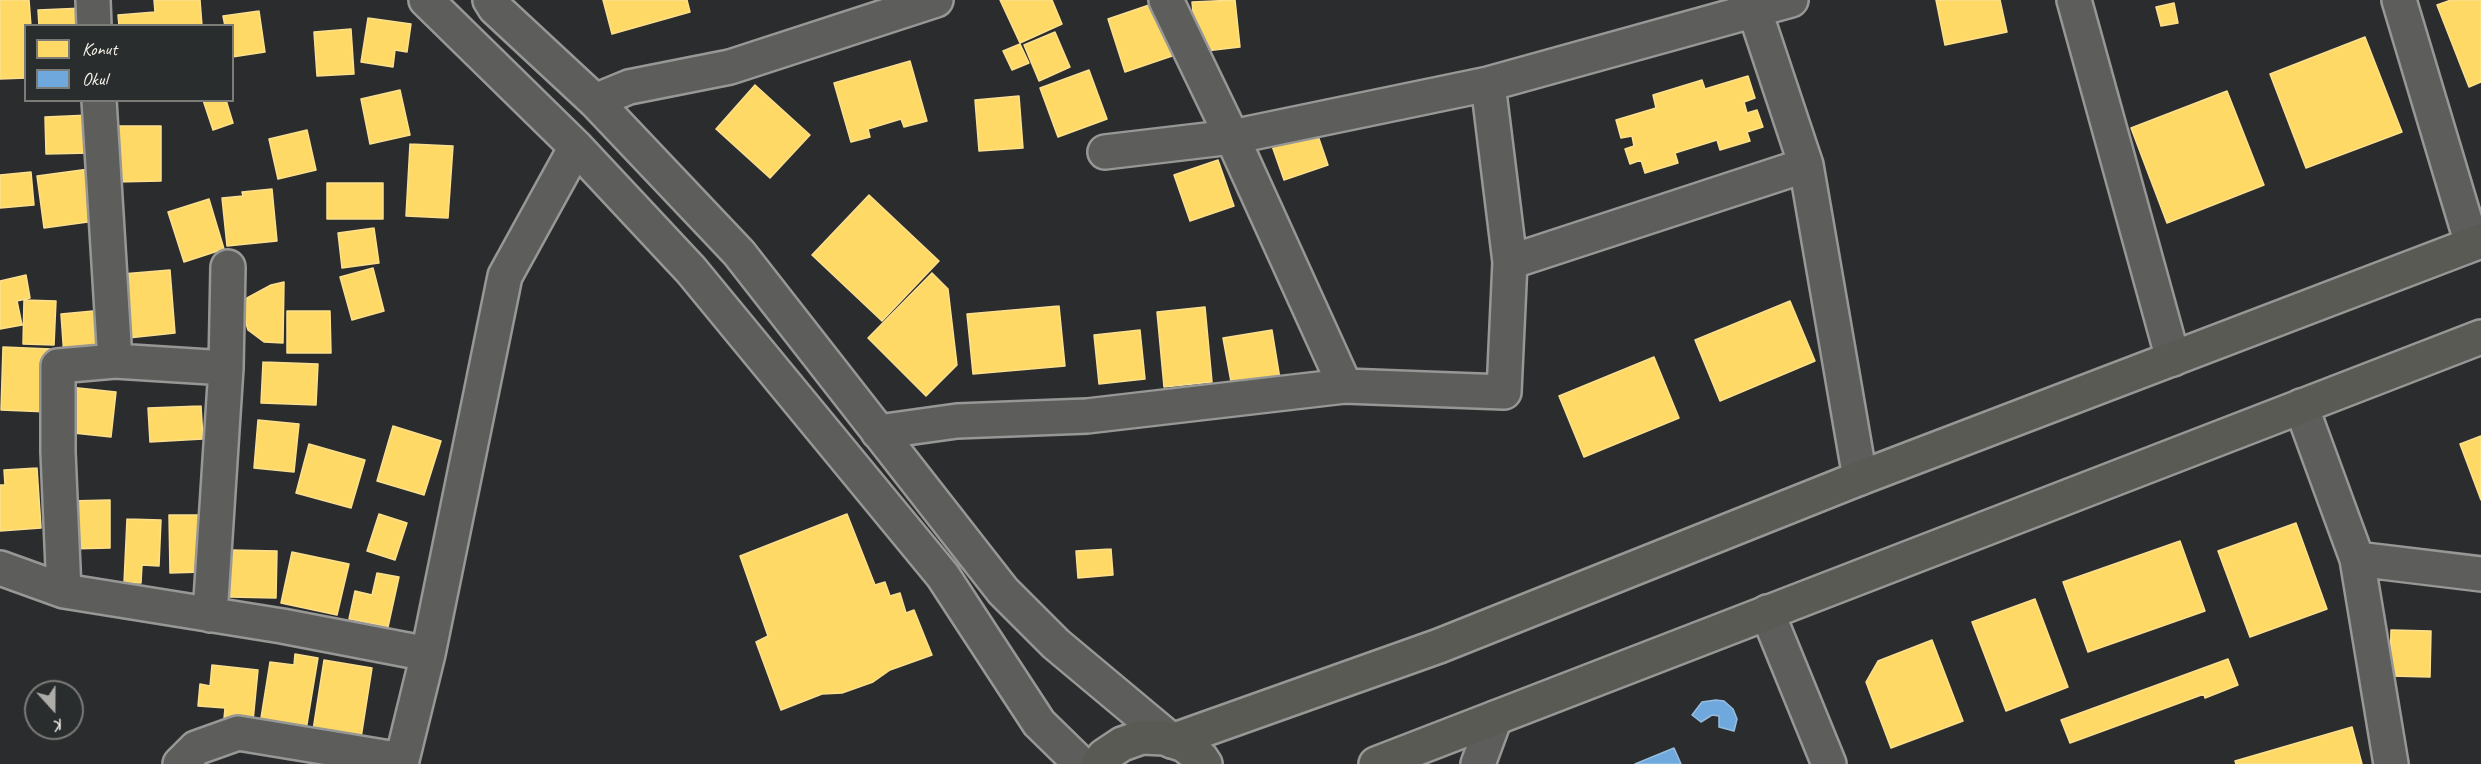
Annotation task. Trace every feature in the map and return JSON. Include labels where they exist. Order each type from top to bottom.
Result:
[{"type":"main road","points":[[1172,741],[1439,646],[1860,477],[2477,242]]},
{"type":"main road","points":[[1377,764],[2481,337]]},
{"type":"main road","points":[[1098,764],[1104,756],[1122,744],[1142,737],[1164,738],[1184,745],[1205,764]]},
{"type":"street","points":[[93,0],[94,24]]},
{"type":"street","points":[[426,0],[576,147],[691,270],[943,576],[1039,723],[1081,764]]},
{"type":"street","points":[[490,0],[495,8],[594,101],[739,254],[1003,591],[1056,644],[1172,741]]},
{"type":"street","points":[[594,101],[629,87],[730,67],[936,0]]},
{"type":"street","points":[[1166,0],[1232,136],[1344,386]]},
{"type":"street","points":[[1105,152],[1232,136],[1488,84],[1752,5],[1791,0]]},
{"type":"street","points":[[2074,0],[2173,359]]},
{"type":"street","points":[[2398,0],[2477,242]]},
{"type":"street","points":[[1752,5],[1806,165],[1860,477]]},
{"type":"street","points":[[878,432],[957,421],[1087,416],[1344,386],[1504,392],[1510,262],[1488,84]]},
{"type":"street","points":[[99,102],[116,361]]},
{"type":"street","points":[[180,764],[196,748],[238,733],[401,762],[428,654],[505,276],[576,147]]},
{"type":"street","points":[[1510,262],[1806,165]]},
{"type":"street","points":[[210,615],[226,368],[228,267]]},
{"type":"street","points":[[64,591],[58,452],[58,366],[116,361],[226,368]]},
{"type":"street","points":[[2301,406],[2357,559],[2391,764]]},
{"type":"street","points":[[2357,559],[2481,574]]},
{"type":"street","points":[[0,568],[64,591],[428,654]]},
{"type":"street","points":[[1767,612],[1829,764]]},
{"type":"street","points":[[1478,764],[1495,718]]},
{"type":"building: Konut","points":[[0,0],[29,0],[31,24],[24,24],[24,78],[0,79]]},
{"type":"building: Konut","points":[[154,0],[200,0],[202,24],[119,24],[118,15],[155,12]]},
{"type":"building: Konut","points":[[603,0],[687,0],[690,12],[612,34]]},
{"type":"building: Konut","points":[[1000,0],[1052,0],[1062,24],[1020,43]]},
{"type":"building: Konut","points":[[1235,0],[1240,47],[1197,52],[1192,2]]},
{"type":"building: Konut","points":[[1936,0],[2000,0],[2007,32],[1945,45]]},
{"type":"building: Konut","points":[[2451,0],[2481,0],[2481,82],[2469,87],[2437,5]]},
{"type":"building: Konut","points":[[1155,3],[1172,56],[1125,72],[1108,19]]},
{"type":"building: Konut","points":[[2174,3],[2178,23],[2161,26],[2156,7]]},
{"type":"building: Konut","points":[[84,8],[85,24],[39,24],[38,10]]},
{"type":"building: Konut","points":[[259,11],[265,52],[234,57],[234,24],[225,24],[223,16]]},
{"type":"building: Konut","points":[[368,18],[411,24],[407,52],[395,50],[393,67],[361,62]]},
{"type":"building: Konut","points":[[351,29],[354,74],[317,76],[314,32]]},
{"type":"building: Konut","points":[[1055,32],[1070,67],[1039,81],[1024,45]]},
{"type":"building: Konut","points":[[2365,37],[2402,132],[2306,168],[2270,74]]},
{"type":"building: Konut","points":[[1020,44],[1029,63],[1012,70],[1003,51]]},
{"type":"building: Konut","points":[[910,61],[927,121],[904,127],[901,119],[868,129],[870,137],[851,142],[834,83]]},
{"type":"building: Konut","points":[[1089,70],[1107,119],[1058,137],[1040,88]]},
{"type":"building: Konut","points":[[1748,76],[1755,98],[1744,102],[1747,113],[1757,110],[1763,127],[1747,132],[1750,141],[1720,150],[1717,140],[1675,153],[1678,163],[1645,173],[1641,160],[1630,164],[1625,149],[1634,146],[1632,136],[1621,138],[1616,120],[1656,108],[1653,95],[1702,80],[1705,89]]},
{"type":"building: Konut","points":[[755,85],[810,135],[770,178],[716,129]]},
{"type":"building: Konut","points":[[400,90],[410,135],[370,144],[361,99]]},
{"type":"building: Konut","points":[[2227,91],[2264,185],[2167,223],[2131,128]]},
{"type":"building: Konut","points":[[1019,96],[1023,148],[979,151],[975,100]]},
{"type":"building: Konut","points":[[204,102],[227,102],[233,123],[213,130]]},
{"type":"building: Konut","points":[[90,115],[91,153],[46,154],[45,117]]},
{"type":"building: Konut","points":[[115,126],[161,126],[161,181],[115,182]]},
{"type":"building: Konut","points":[[1315,127],[1328,165],[1284,180],[1271,143]]},
{"type":"building: Konut","points":[[307,130],[316,170],[278,179],[269,139]]},
{"type":"building: Konut","points":[[410,144],[453,146],[448,218],[406,216]]},
{"type":"building: Konut","points":[[1218,160],[1234,206],[1190,221],[1174,175]]},
{"type":"building: Konut","points":[[89,169],[95,221],[44,228],[37,176]]},
{"type":"building: Konut","points":[[31,172],[34,205],[0,208],[0,175]]},
{"type":"building: Konut","points":[[327,183],[383,183],[383,219],[327,219]]},
{"type":"building: Konut","points":[[272,189],[277,241],[227,246],[222,198],[243,196],[242,192]]},
{"type":"building: Konut","points":[[869,195],[939,261],[882,321],[812,255]]},
{"type":"building: Konut","points":[[209,199],[224,249],[184,262],[168,212]]},
{"type":"building: Konut","points":[[374,228],[379,263],[342,268],[338,233]]},
{"type":"building: Konut","points":[[373,268],[384,311],[352,320],[340,277]]},
{"type":"building: Konut","points":[[170,270],[175,333],[128,338],[122,274]]},
{"type":"building: Konut","points":[[932,273],[948,289],[957,365],[926,396],[868,338]]},
{"type":"building: Konut","points":[[26,275],[30,298],[17,301],[22,325],[0,329],[0,281]]},
{"type":"building: Konut","points":[[284,282],[283,343],[264,342],[248,330],[242,310],[247,298],[271,285]]},
{"type":"building: Konut","points":[[24,300],[56,301],[54,345],[23,344]]},
{"type":"building: Konut","points":[[1790,301],[1815,361],[1720,401],[1695,340]]},
{"type":"building: Konut","points":[[1059,306],[1065,366],[973,374],[967,314]]},
{"type":"building: Konut","points":[[1205,307],[1212,382],[1164,387],[1157,312]]},
{"type":"building: Konut","points":[[104,310],[107,354],[64,357],[61,314]]},
{"type":"building: Konut","points":[[287,311],[330,311],[331,353],[287,353]]},
{"type":"building: Konut","points":[[1140,330],[1145,379],[1099,384],[1094,335]]},
{"type":"building: Konut","points":[[1272,330],[1280,379],[1232,387],[1223,338]]},
{"type":"building: Konut","points":[[3,347],[51,349],[49,412],[1,410]]},
{"type":"building: Konut","points":[[1654,357],[1679,418],[1584,457],[1559,396]]},
{"type":"building: Konut","points":[[263,362],[318,364],[316,405],[261,403]]},
{"type":"building: Konut","points":[[69,387],[116,392],[111,437],[64,432]]},
{"type":"building: Konut","points":[[201,406],[203,439],[150,442],[148,408]]},
{"type":"building: Konut","points":[[258,420],[299,424],[294,472],[254,468]]},
{"type":"building: Konut","points":[[393,426],[441,441],[424,495],[377,481]]},
{"type":"building: Konut","points":[[2481,436],[2481,500],[2460,444]]},
{"type":"building: Konut","points":[[309,444],[365,460],[351,508],[296,493]]},
{"type":"building: Konut","points":[[37,468],[41,528],[0,531],[0,485],[5,485],[4,470]]},
{"type":"building: Konut","points":[[110,500],[110,548],[68,549],[68,501]]},
{"type":"building: Konut","points":[[379,514],[407,523],[395,560],[367,551]]},
{"type":"building: Konut","points":[[847,514],[875,585],[885,582],[890,596],[900,593],[906,613],[914,610],[932,655],[890,670],[873,682],[842,693],[822,694],[781,710],[756,642],[768,636],[740,556]]},
{"type":"building: Konut","points":[[169,515],[201,515],[202,572],[170,573]]},
{"type":"building: Konut","points":[[127,519],[161,520],[159,566],[142,565],[141,583],[124,583]]},
{"type":"building: Konut","points":[[2296,523],[2327,609],[2250,637],[2218,551]]},
{"type":"building: Konut","points":[[2180,541],[2205,611],[2088,652],[2063,582]]},
{"type":"building: Konut","points":[[1111,549],[1113,575],[1078,578],[1076,551]]},
{"type":"building: Konut","points":[[231,550],[277,551],[276,598],[230,597]]},
{"type":"building: Konut","points":[[292,552],[349,564],[337,615],[281,603]]},
{"type":"building: Konut","points":[[377,573],[399,577],[388,627],[349,619],[355,591],[372,595]]},
{"type":"building: Konut","points":[[2035,599],[2068,687],[2006,711],[1972,622]]},
{"type":"building: Konut","points":[[2391,630],[2431,631],[2430,677],[2390,676]]},
{"type":"building: Konut","points":[[1932,640],[1963,721],[1891,748],[1866,682],[1878,661]]},
{"type":"building: Konut","points":[[295,654],[318,658],[306,730],[260,724],[270,662],[294,665]]},
{"type":"building: Konut","points":[[2228,659],[2238,685],[2205,698],[2204,694],[2070,743],[2061,720]]},
{"type":"building: Konut","points":[[324,660],[372,668],[361,738],[313,730]]},
{"type":"building: Konut","points":[[212,665],[258,670],[253,721],[224,719],[225,708],[198,706],[200,684],[210,686]]},
{"type":"building: Konut","points":[[2352,727],[2362,764],[2236,764],[2235,761]]},
{"type":"building: Okul","points":[[1724,701],[1733,709],[1737,719],[1734,731],[1719,727],[1719,716],[1712,715],[1701,722],[1692,715],[1702,702]]},
{"type":"building: Okul","points":[[1674,748],[1681,764],[1635,764]]}]
